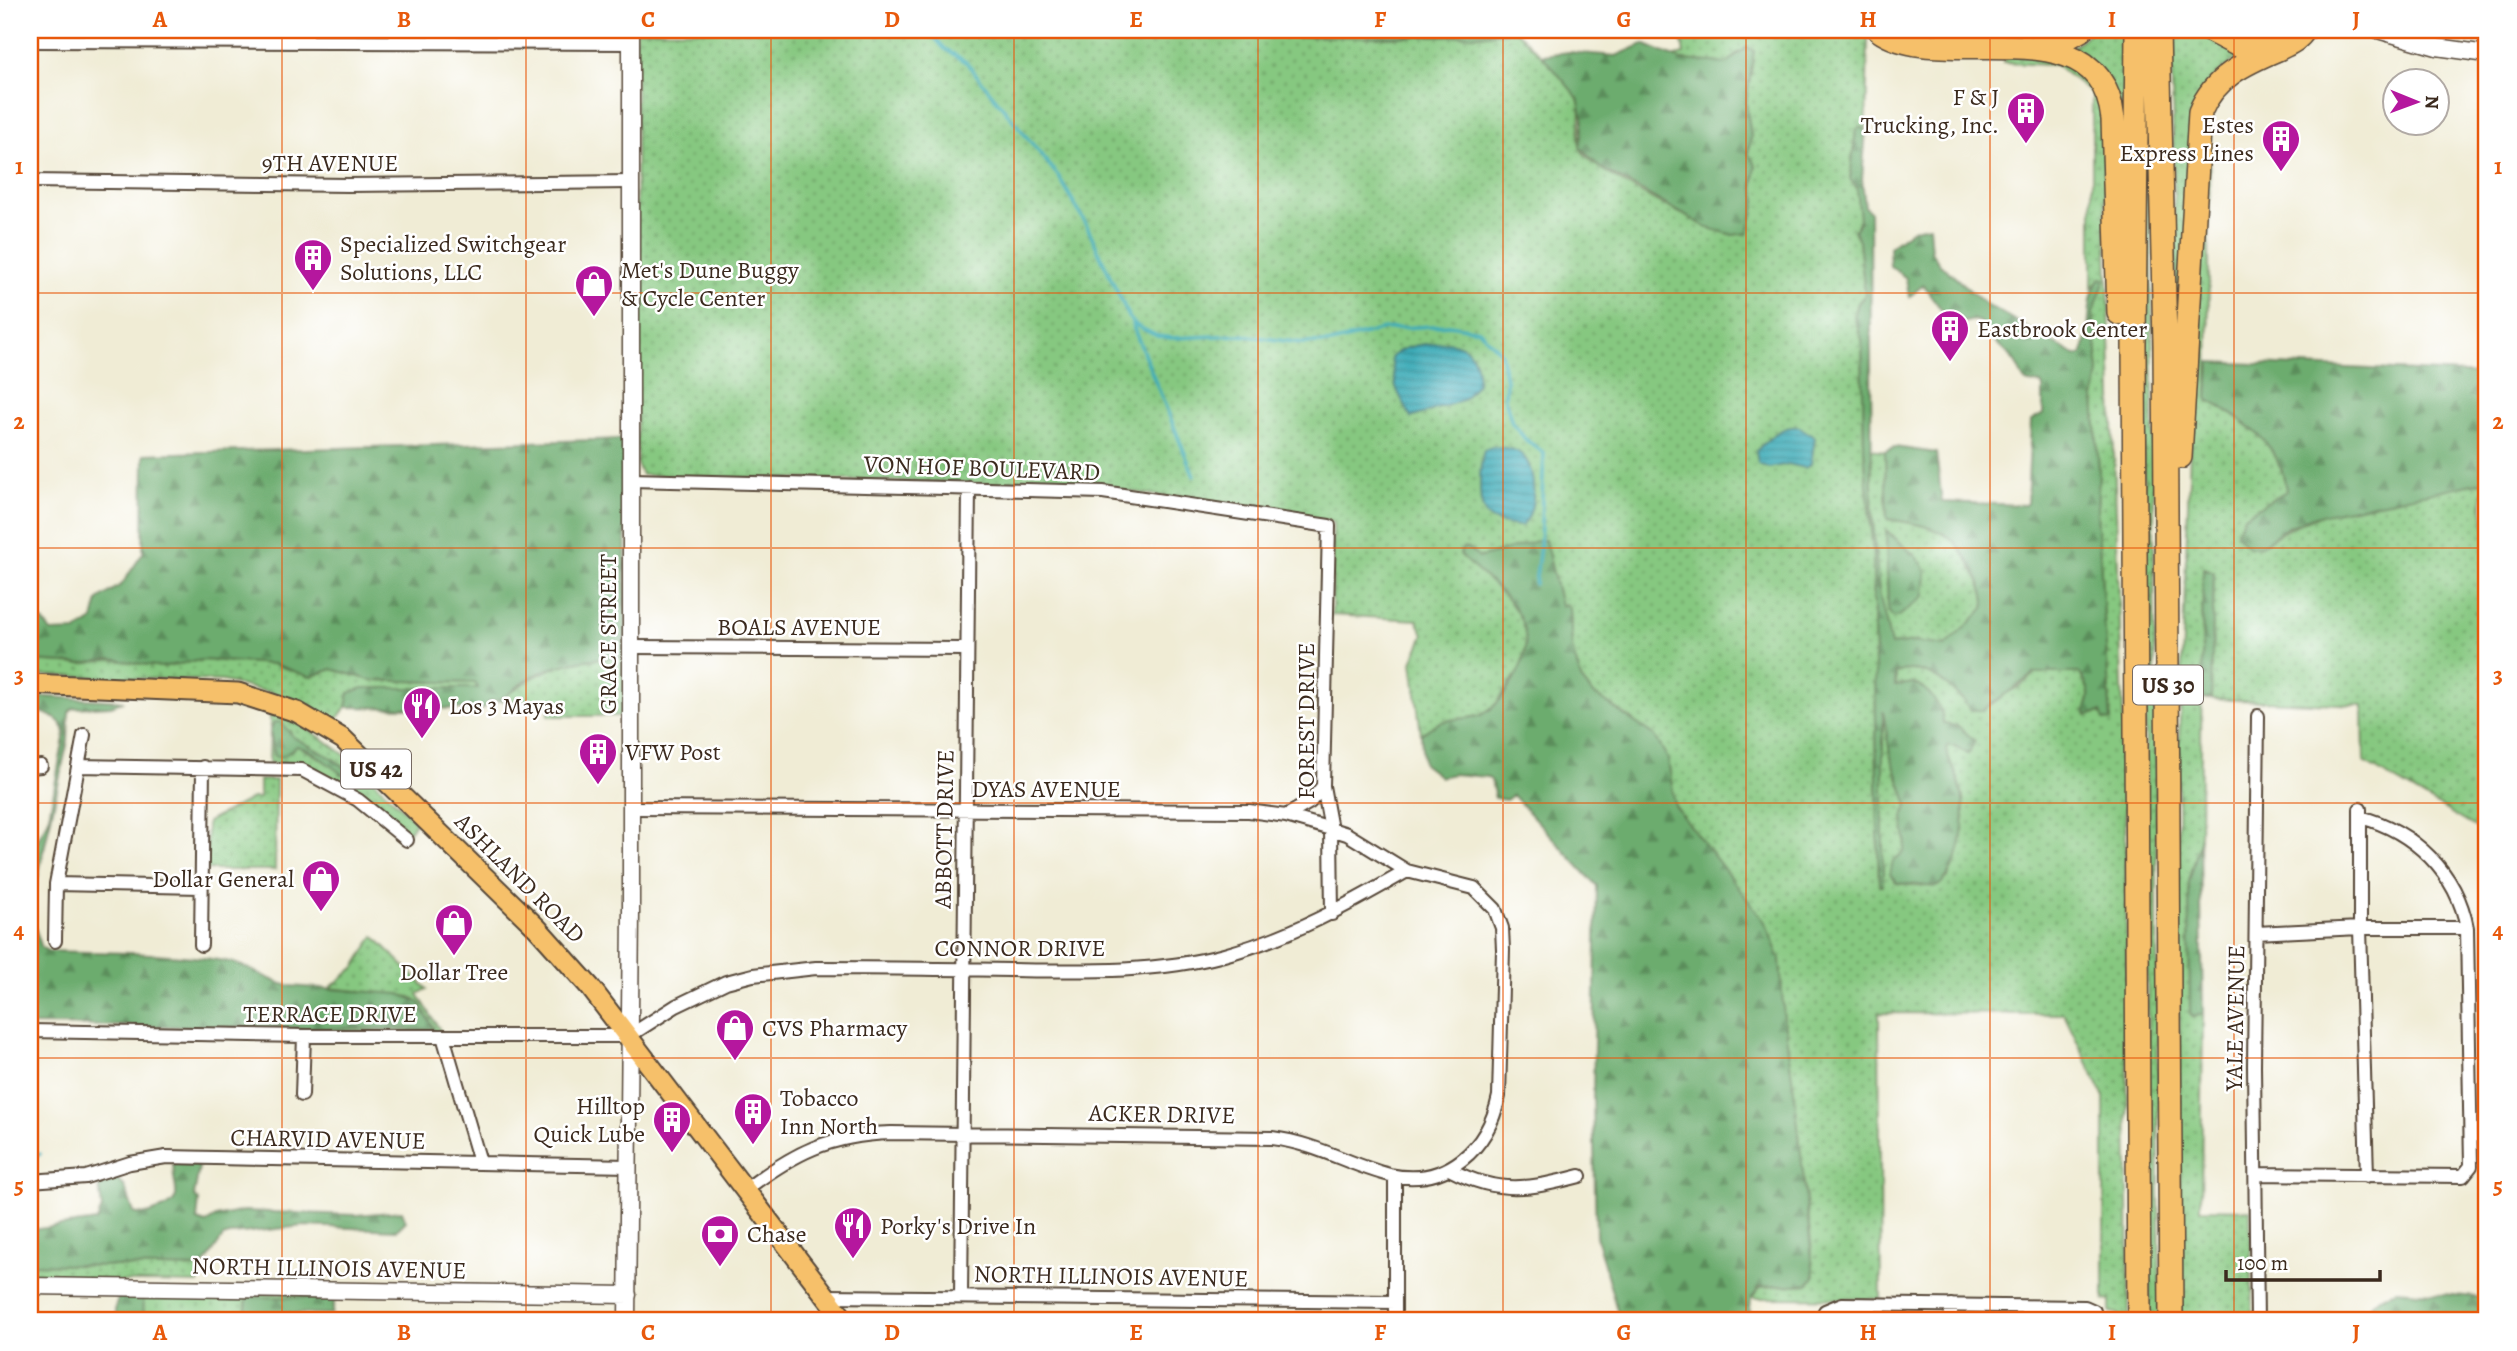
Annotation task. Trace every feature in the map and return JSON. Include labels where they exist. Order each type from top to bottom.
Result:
[{"type":"highway","points":[[1879,30],[1898,40],[2032,47],[2070,56],[2086,66],[2104,87],[2112,111],[2129,610],[2135,705]]},
{"type":"highway","points":[[2032,47],[2065,39],[2081,30]]},
{"type":"highway","points":[[2209,30],[2242,47],[2278,48]]},
{"type":"highway","points":[[2168,739],[2176,702],[2178,490],[2197,122],[2204,101],[2220,80],[2292,43],[2304,30]]},
{"type":"highway","name":"US 30","points":[[2139,1321],[2135,705],[2148,40]]},
{"type":"highway","name":"US 30","points":[[2148,40],[2168,739],[2171,1321]]},
{"type":"main road","name":"ASHLAND ROAD","points":[[30,684],[220,691],[271,701],[314,720],[363,756],[537,928],[590,986],[845,1321]]},
{"type":"street","points":[[2378,30],[2437,47],[2485,54]]},
{"type":"street","points":[[30,41],[187,36],[365,40],[631,36]]},
{"type":"street","name":"GRACE STREET","points":[[627,1321],[631,808],[631,36]]},
{"type":"street","name":"9TH AVENUE","points":[[30,181],[348,185],[631,182]]},
{"type":"street","name":"VON HOF BOULEVARD","points":[[631,480],[1103,492],[1329,526]]},
{"type":"street","name":"ABBOTT DRIVE","points":[[961,1297],[966,649],[970,488]]},
{"type":"street","name":"FOREST DRIVE","points":[[1329,526],[1323,786],[1331,829],[1348,834],[1407,871],[1474,888],[1494,909],[1502,928],[1501,1073],[1497,1104],[1478,1144],[1451,1170]]},
{"type":"street","name":"BOALS AVENUE","points":[[631,647],[966,649]]},
{"type":"street","name":"YALE AVENUE","points":[[2258,716],[2258,1321]]},
{"type":"street","points":[[55,941],[56,884],[84,735]]},
{"type":"street","points":[[78,765],[302,770],[358,800],[407,840]]},
{"type":"street","points":[[201,945],[203,767]]},
{"type":"street","points":[[1286,816],[1310,802],[1323,786]]},
{"type":"street","name":"DYAS AVENUE","points":[[631,808],[1250,811],[1286,816],[1331,829]]},
{"type":"street","points":[[2256,1174],[2367,1176],[2463,1176],[2469,1173],[2467,928],[2454,886],[2435,860],[2380,823],[2360,813],[2360,928],[2367,1176]]},
{"type":"street","points":[[1331,829],[1332,914]]},
{"type":"street","name":"CONNOR DRIVE","points":[[629,1036],[699,994],[753,975],[816,968],[1081,971],[1184,964],[1260,944],[1332,914],[1407,871]]},
{"type":"street","points":[[56,884],[201,887]]},
{"type":"street","points":[[2256,933],[2360,928],[2467,928]]},
{"type":"street","name":"TERRACE DRIVE","points":[[30,1031],[304,1036],[629,1036]]},
{"type":"street","points":[[443,1035],[480,1162]]},
{"type":"street","points":[[302,1095],[304,1036]]},
{"type":"street","name":"ACKER DRIVE","points":[[745,1190],[794,1155],[841,1138],[872,1133],[1272,1138],[1311,1144],[1395,1176],[1451,1170]]},
{"type":"street","name":"CHARVID AVENUE","points":[[30,1181],[86,1177],[130,1163],[166,1157],[629,1166]]},
{"type":"street","points":[[1451,1170],[1480,1184],[1502,1188],[1531,1187],[1580,1176]]},
{"type":"street","points":[[1395,1176],[1395,1321]]},
{"type":"street","name":"NORTH ILLINOIS AVENUE","points":[[30,1286],[628,1295]]},
{"type":"street","name":"NORTH ILLINOIS AVENUE","points":[[826,1296],[1395,1302]]},
{"type":"street","points":[[1821,1318],[1829,1308],[1842,1304],[2085,1307],[2095,1316]]},
{"type":"street","points":[[1951,1306],[1951,1321]]},
{"type":"green space","points":[[411,30],[521,30],[515,35],[414,35]]},
{"type":"green space","points":[[636,30],[1369,37],[1477,35],[1516,31],[1557,70],[1577,97],[1581,111],[1579,141],[1584,154],[1611,175],[1654,200],[1733,235],[1757,199],[1753,186],[1755,176],[1748,153],[1751,137],[1746,102],[1753,59],[1739,52],[1727,64],[1681,60],[1675,56],[1684,54],[1680,30],[1865,30],[1868,37],[1866,130],[1860,127],[1856,130],[1850,179],[1857,188],[1861,220],[1854,231],[1859,240],[1865,295],[1858,303],[1854,317],[1862,339],[1864,448],[1873,556],[1879,886],[1883,885],[1882,710],[1890,754],[1908,805],[1903,817],[1906,841],[1904,852],[1893,861],[1897,883],[1919,886],[1948,878],[1963,817],[1962,793],[1946,746],[1955,746],[1943,724],[1895,685],[1896,673],[1907,670],[1928,674],[1948,686],[1971,710],[2019,687],[2035,673],[2079,673],[2088,691],[2089,700],[2085,710],[2094,714],[2101,712],[2111,721],[2097,512],[2099,471],[2094,398],[2099,373],[2093,312],[2104,283],[2101,278],[2092,288],[2092,93],[2055,65],[2003,63],[2005,55],[2051,59],[2074,69],[2084,77],[2102,104],[2125,774],[2129,1321],[2121,1321],[2119,1314],[2110,1312],[2110,1301],[2104,1300],[2104,1097],[2064,1014],[1879,1013],[1881,1299],[1751,1298],[1760,1287],[1808,1284],[1812,1250],[1784,1021],[1693,830],[1675,806],[1668,759],[1630,718],[1592,693],[1581,679],[1572,649],[1570,609],[1561,606],[1545,540],[1478,558],[1468,548],[1498,590],[1516,607],[1526,630],[1521,668],[1495,705],[1480,716],[1439,723],[1421,734],[1412,662],[1424,635],[1417,620],[1332,615],[1333,521],[1093,486],[642,475],[637,465]]},
{"type":"green space","points":[[744,30],[1369,30],[1369,37]]},
{"type":"green space","points":[[1369,30],[1516,31],[1477,35],[1369,37]]},
{"type":"green space","points":[[1898,30],[2070,30],[2030,38],[1985,39]]},
{"type":"green space","points":[[2093,30],[2124,30],[2122,184],[2120,122],[2070,49]]},
{"type":"green space","points":[[2146,30],[2150,30],[2160,1321],[2150,1321],[2143,391]]},
{"type":"green space","points":[[2171,30],[2201,30],[2243,53],[2213,78],[2177,341]]},
{"type":"green space","points":[[2223,30],[2287,30],[2272,39],[2256,40]]},
{"type":"green space","points":[[1643,44],[1681,60],[1727,63],[1747,47],[1754,51],[1746,103],[1751,137],[1748,153],[1756,166],[1753,186],[1757,199],[1748,233],[1733,235],[1708,228],[1599,167],[1580,147],[1583,118],[1578,98],[1542,55],[1569,52],[1616,56]]},
{"type":"green space","points":[[2216,102],[2210,120],[2208,400],[2236,416],[2260,436],[2270,447],[2283,475],[2286,491],[2244,516],[2261,546],[2286,530],[2340,508],[2399,495],[2487,481],[2482,505],[2487,530],[2487,834],[2364,762],[2363,705],[2211,699],[2214,572],[2203,568],[2200,841],[2189,882],[2190,1013],[2193,1017],[2203,1014],[2201,1209],[2250,1210],[2253,1321],[2247,1316],[2238,1316],[2236,1321],[2181,1321],[2178,770],[2202,130]]},
{"type":"green space","points":[[1860,127],[1866,130],[1862,179],[1865,207],[1870,212],[1872,509],[1879,593],[1891,645],[1916,642],[1946,646],[1984,608],[1985,601],[1974,570],[1949,537],[1927,527],[1887,519],[1885,451],[1895,447],[1936,453],[1942,502],[2025,505],[2031,421],[2043,414],[2043,387],[2041,383],[2025,381],[2016,363],[1989,335],[1981,322],[1974,320],[1953,325],[1923,285],[1909,297],[1906,278],[1890,266],[1889,247],[1913,229],[1929,226],[1931,251],[1939,263],[1984,303],[2075,355],[2082,355],[2086,345],[2092,295],[2101,278],[2105,279],[2093,313],[2099,373],[2094,398],[2099,471],[2097,512],[2111,721],[2104,720],[2101,712],[2087,715],[2085,710],[2089,691],[2079,673],[2035,673],[1983,710],[1971,710],[1948,686],[1928,674],[1907,670],[1896,673],[1895,685],[1913,684],[1925,689],[1938,706],[1943,724],[1958,726],[1975,741],[1968,754],[1955,746],[1947,746],[1962,795],[1962,839],[1953,867],[1937,887],[1897,883],[1890,874],[1893,861],[1904,852],[1906,841],[1903,817],[1908,804],[1890,754],[1883,711],[1883,886],[1879,886],[1873,556],[1864,448],[1862,339],[1854,317],[1858,303],[1865,295],[1859,240],[1854,231],[1860,220],[1857,188],[1850,179],[1856,130]]},
{"type":"green space","points":[[2210,362],[2487,374],[2487,481],[2315,516],[2286,528],[2261,546],[2249,547],[2236,534],[2244,516],[2286,491],[2283,475],[2278,460],[2269,447],[2248,425],[2208,400]]},
{"type":"green space","points":[[625,439],[626,657],[589,660],[555,667],[531,677],[507,695],[490,701],[483,709],[346,707],[349,693],[363,688],[478,688],[475,683],[370,680],[332,669],[310,677],[274,664],[202,660],[161,667],[111,659],[81,664],[30,661],[30,621],[43,621],[51,632],[76,631],[93,620],[98,600],[122,584],[143,553],[144,454]]},
{"type":"green space","points":[[1871,449],[1885,451],[1887,519],[1927,527],[1949,537],[1967,559],[1979,581],[1985,601],[1984,608],[1946,646],[1916,642],[1890,645],[1877,574]],"holes":[[[1886,530],[1906,550],[1914,554],[1924,585],[1924,595],[1898,617],[1888,609]]]},
{"type":"green space","points":[[1886,530],[1915,556],[1926,572],[1924,596],[1898,617],[1891,616],[1888,609]]},
{"type":"green space","points":[[1545,540],[1561,606],[1566,604],[1570,609],[1572,649],[1581,679],[1592,693],[1655,736],[1668,759],[1675,806],[1765,922],[1780,959],[1784,1021],[1814,1277],[1808,1284],[1760,1287],[1751,1298],[1749,1321],[1620,1321],[1596,1236],[1593,1097],[1597,886],[1513,795],[1506,800],[1495,798],[1491,780],[1487,777],[1453,774],[1440,777],[1423,764],[1421,734],[1444,721],[1476,717],[1486,712],[1508,690],[1523,660],[1526,642],[1523,626],[1516,612],[1506,598],[1460,554],[1463,548],[1468,548],[1479,558]]},
{"type":"green space","points":[[2203,568],[2214,572],[2211,699],[2202,699]]},
{"type":"green space","points":[[626,657],[626,716],[549,716],[548,700],[499,701],[529,680],[558,667],[573,662]]},
{"type":"green space","points":[[111,659],[161,667],[202,660],[274,664],[310,677],[332,669],[370,680],[476,683],[478,688],[388,688],[349,693],[346,707],[334,723],[284,696],[223,681],[30,675],[30,661],[81,664]]},
{"type":"green space","points":[[30,696],[124,701],[111,706],[73,708],[69,712],[68,740],[34,895],[32,919],[42,948],[48,951],[203,958],[233,963],[290,986],[400,994],[419,1002],[434,1029],[30,1025],[30,877],[35,844],[48,821],[65,733],[57,720],[47,714],[30,710]]},
{"type":"green space","points":[[270,710],[313,733],[349,758],[416,822],[407,833],[360,796],[327,777],[290,765],[269,763]],"holes":[[[270,730],[290,731],[293,737],[349,769],[335,767],[297,746],[273,755]]]},
{"type":"green space","points":[[274,722],[281,722],[293,737],[334,759],[350,773],[343,775],[311,751],[297,746],[284,756],[275,757],[270,731]]},
{"type":"green space","points":[[259,780],[276,780],[275,870],[206,870],[207,822],[252,798],[259,798]]},
{"type":"green space","points":[[2200,841],[2203,1014],[2193,1017],[2190,1013],[2189,882]]},
{"type":"green space","points":[[374,936],[427,989],[418,994],[441,1032],[203,1030],[203,1026],[434,1029],[419,1002],[411,997],[330,988],[355,967]]},
{"type":"green space","points":[[174,1161],[194,1161],[199,1167],[194,1196],[199,1201],[197,1220],[206,1223],[216,1217],[243,1211],[356,1215],[402,1211],[406,1221],[397,1230],[303,1226],[233,1234],[223,1237],[202,1268],[30,1264],[30,1230],[97,1221],[102,1209],[99,1183],[116,1178],[125,1187],[134,1213],[145,1214],[167,1207],[176,1197]]},
{"type":"green space","points":[[30,1264],[202,1268],[198,1283],[30,1280]]},
{"type":"green space","points":[[2397,1290],[2487,1298],[2487,1321],[2360,1321],[2375,1301]]},
{"type":"green space","points":[[119,1292],[335,1294],[246,1303],[245,1321],[144,1321],[143,1297],[119,1296]]},
{"type":"green space","points":[[119,1296],[143,1297],[144,1321],[115,1321],[115,1307]]},
{"type":"green space","points":[[247,1297],[335,1298],[332,1314],[268,1313],[257,1317],[256,1321],[245,1321]]},
{"type":"water","points":[[1448,342],[1463,346],[1472,355],[1477,368],[1477,383],[1463,400],[1411,418],[1396,388],[1391,358],[1410,347]]},
{"type":"water","points":[[1800,427],[1815,438],[1811,464],[1805,468],[1788,464],[1769,468],[1758,464],[1756,451],[1771,437],[1781,430]]},
{"type":"water","points":[[1492,447],[1514,450],[1524,457],[1528,464],[1533,483],[1532,503],[1530,513],[1521,526],[1495,521],[1484,512],[1480,495],[1481,465],[1484,450]]},
{"type":"waterway","points":[[928,30],[944,48],[966,62],[1059,177],[1086,224],[1129,317]]},
{"type":"waterway","points":[[1128,317],[1137,326],[1157,336],[1172,338],[1240,335],[1302,343],[1331,343],[1384,329],[1449,325],[1479,330],[1501,353],[1506,380],[1505,399],[1512,423],[1526,440],[1544,453],[1540,546],[1535,584]]},
{"type":"waterway","points":[[1132,324],[1194,476]]},
{"type":"waterway","points":[[30,1159],[40,1154]]},
{"type":"place","name":"F & J Trucking, Inc.","points":[[2026,145]]},
{"type":"place","name":"Estes Express Lines","points":[[2281,173]]},
{"type":"place","name":"Specialized Switchgear Solutions, LLC","points":[[313,292]]},
{"type":"place","name":"Met's Dune Buggy & Cycle Center","points":[[594,318]]},
{"type":"place","name":"Eastbrook Center","points":[[1950,363]]},
{"type":"place","name":"Los 3 Mayas","points":[[422,740]]},
{"type":"place","name":"VFW Post","points":[[598,786]]},
{"type":"place","name":"Dollar General","points":[[321,913]]},
{"type":"place","name":"Dollar Tree","points":[[454,957]]},
{"type":"place","name":"CVS Pharmacy","points":[[735,1062]]},
{"type":"place","name":"Tobacco Inn North","points":[[753,1146]]},
{"type":"place","name":"Hilltop Quick Lube","points":[[672,1154]]},
{"type":"place","name":"Porky's Drive In","points":[[853,1260]]},
{"type":"place","name":"Chase","points":[[720,1268]]}]
